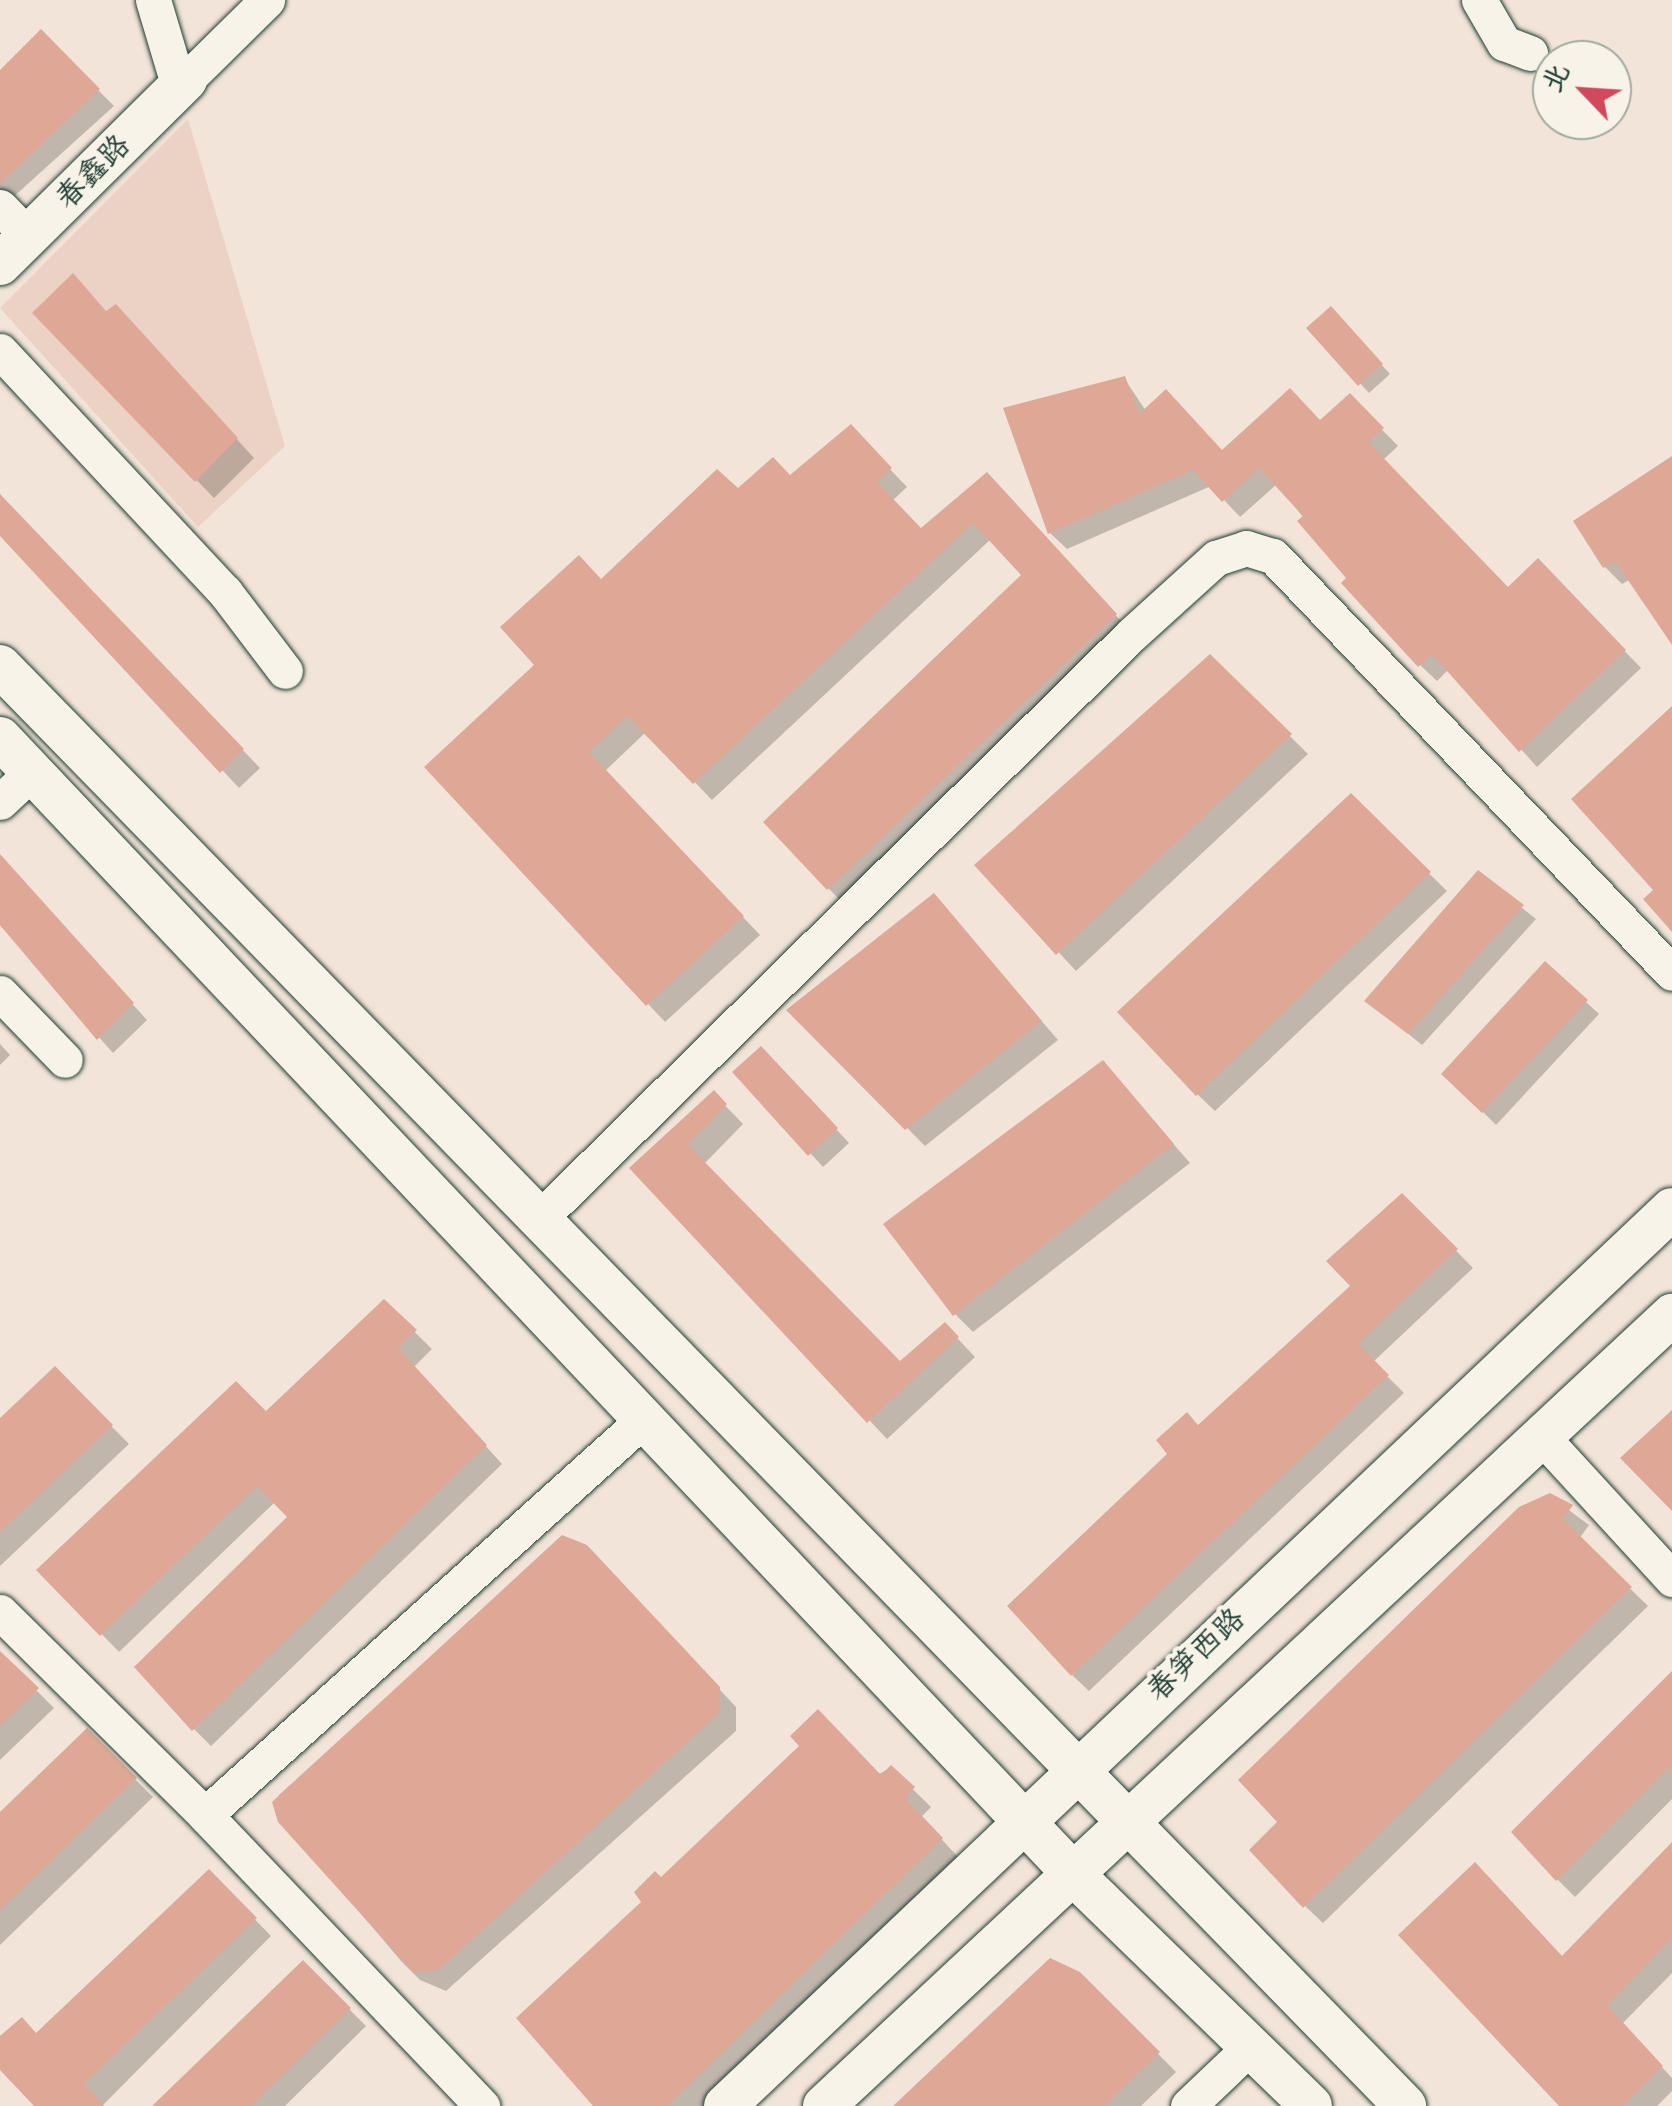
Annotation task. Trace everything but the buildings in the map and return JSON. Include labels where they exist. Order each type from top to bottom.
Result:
[{"type":"main road","name":"春鑫路","points":[[9,235],[183,83]]},
{"type":"main road","points":[[0,666],[1405,2106]]},
{"type":"main road","points":[[0,738],[1074,1874],[1311,2106]]},
{"type":"main road","name":"春笋西路","points":[[725,2106],[1073,1770],[1672,1209]]},
{"type":"main road","points":[[824,2106],[1672,1315]]},
{"type":"street","points":[[153,0],[183,83],[267,0]]},
{"type":"street","points":[[1480,0],[1504,44],[1530,53]]},
{"type":"street","points":[[0,351],[226,592],[285,671]]},
{"type":"street","points":[[538,1220],[1132,635],[1216,558],[1246,548],[1272,556],[1672,973]]},
{"type":"street","points":[[0,802],[32,772]]},
{"type":"street","points":[[0,993],[65,1060]]},
{"type":"street","points":[[206,1815],[644,1420]]},
{"type":"street","points":[[1542,1437],[1672,1579]]},
{"type":"street","points":[[0,1612],[206,1815],[482,2106]]},
{"type":"street","points":[[1188,2106],[1250,2046]]},
{"type":"shaded area","points":[[188,119],[285,446],[198,527],[0,308]]}]
